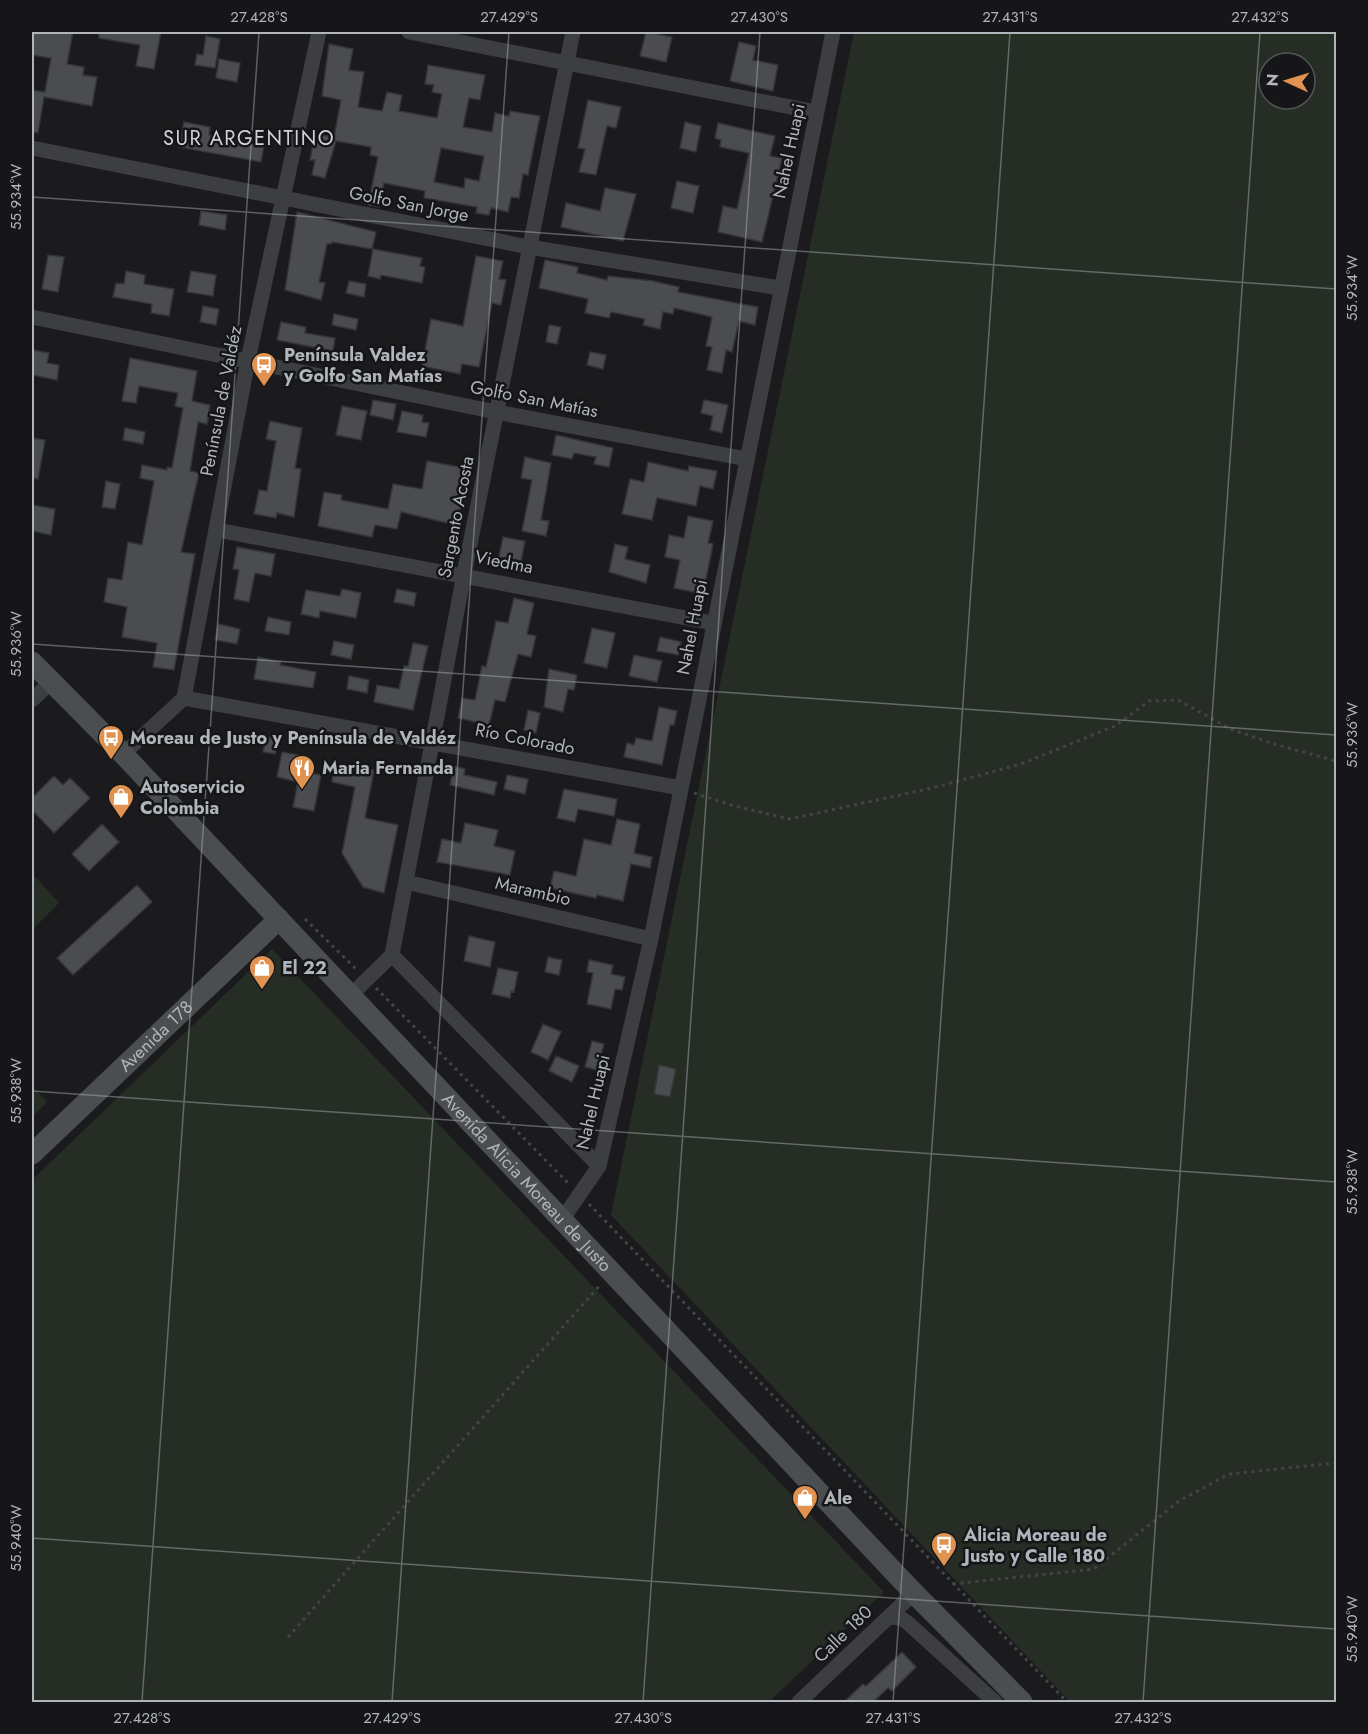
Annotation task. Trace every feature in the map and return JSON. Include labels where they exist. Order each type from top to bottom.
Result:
[{"type":"main road","name":"Avenida Alicia Moreau de Justo","points":[[32,662],[123,754],[914,1593],[1020,1702]]},
{"type":"main road","name":"Avenida 178","points":[[32,1154],[279,919]]},
{"type":"street","name":"Península de Valdéz","points":[[184,698],[248,360],[319,32]]},
{"type":"street","points":[[409,32],[816,112]]},
{"type":"street","name":"Sargento Acosta","points":[[392,954],[464,574],[573,32]]},
{"type":"street","name":"Nahel Huapi","points":[[562,1220],[599,1166],[651,939],[833,32]]},
{"type":"street","name":"Golfo San Jorge","points":[[32,148],[529,247],[780,288]]},
{"type":"street","name":"Golfo San Matías","points":[[32,316],[496,412],[747,459]]},
{"type":"street","name":"Viedma","points":[[217,530],[464,574],[713,623]]},
{"type":"street","points":[[32,700],[51,682]]},
{"type":"street","points":[[123,754],[184,698]]},
{"type":"street","name":"Río Colorado","points":[[184,698],[432,741],[681,788]]},
{"type":"street","name":"Marambio","points":[[406,882],[651,939]]},
{"type":"street","points":[[351,995],[392,954],[599,1166]]},
{"type":"street","name":"Calle 180","points":[[799,1702],[914,1593]]},
{"type":"street","points":[[889,1617],[901,1618],[908,1623],[995,1702]]},
{"type":"path","points":[[681,788],[734,806],[790,819],[932,788],[1021,764],[1115,726],[1149,701],[1178,700],[1231,729],[1274,744],[1336,761]]},
{"type":"path","points":[[299,913],[580,1195],[1067,1702]]},
{"type":"path","points":[[288,1637],[611,1272]]},
{"type":"path","points":[[953,1584],[1094,1569],[1179,1501],[1229,1474],[1336,1463]]},
{"type":"shaded area","points":[[854,32],[1336,32],[1336,1702],[1070,1702],[611,1215]]},
{"type":"shaded area","points":[[32,873],[59,903],[32,930]]},
{"type":"shaded area","points":[[272,949],[884,1592],[769,1702],[32,1702],[32,1180]]},
{"type":"shaded area","points":[[32,1086],[47,1102],[32,1117]]},
{"type":"building","points":[[32,32],[73,32],[67,64],[84,67],[83,75],[97,77],[92,106],[44,97],[38,133],[32,132],[32,90],[45,92],[51,58],[32,55]]},
{"type":"building","points":[[99,32],[161,32],[154,69],[136,66],[140,45],[99,38]]},
{"type":"building","points":[[646,32],[672,37],[666,62],[640,56]]},
{"type":"building","points":[[206,36],[220,39],[215,68],[195,65],[197,54],[203,55]]},
{"type":"building","points":[[739,42],[756,46],[753,60],[778,65],[773,91],[730,81]]},
{"type":"building","points":[[329,44],[353,49],[349,70],[364,72],[358,107],[382,111],[387,92],[402,95],[399,111],[437,118],[442,94],[432,92],[434,85],[425,84],[428,65],[485,75],[480,100],[469,98],[463,127],[492,132],[495,113],[509,116],[510,111],[540,116],[528,175],[523,174],[519,198],[511,197],[508,212],[491,208],[489,215],[476,213],[477,207],[424,198],[425,191],[384,183],[379,207],[368,205],[378,157],[370,155],[371,147],[336,141],[325,178],[312,175],[315,160],[310,160],[315,134],[334,137],[341,100],[322,96]],"holes":[[[441,148],[484,156],[479,181],[465,178],[464,188],[434,182]]]},
{"type":"building","points":[[219,59],[240,63],[237,82],[216,78]]},
{"type":"building","points":[[588,100],[621,107],[616,128],[607,126],[596,175],[579,172],[585,149],[578,148]]},
{"type":"building","points":[[184,122],[210,127],[209,135],[264,145],[261,162],[179,147]]},
{"type":"building","points":[[685,122],[701,126],[696,152],[680,148]]},
{"type":"building","points":[[718,123],[775,136],[770,156],[782,158],[762,242],[718,232],[723,206],[737,209],[749,153],[720,147],[721,140],[715,138]]},
{"type":"building","points":[[677,181],[699,186],[693,213],[671,208]]},
{"type":"building","points":[[605,188],[636,194],[623,241],[561,227],[566,203],[600,211]]},
{"type":"building","points":[[201,211],[227,215],[225,230],[199,225]]},
{"type":"building","points":[[297,212],[376,232],[372,249],[332,242],[327,244],[319,282],[325,283],[321,300],[285,290]]},
{"type":"building","points":[[373,249],[422,258],[420,266],[425,267],[422,283],[381,275],[380,279],[368,276]]},
{"type":"building","points":[[48,255],[64,257],[58,292],[42,289]]},
{"type":"building","points":[[476,256],[503,261],[499,279],[506,280],[501,305],[492,303],[479,367],[462,364],[460,374],[422,366],[431,319],[463,326]]},
{"type":"building","points":[[545,260],[578,267],[577,273],[607,280],[608,276],[653,281],[679,287],[678,292],[758,307],[755,325],[739,321],[732,352],[726,350],[722,373],[707,370],[712,347],[706,346],[712,317],[674,308],[673,314],[663,312],[660,329],[643,325],[645,319],[611,312],[609,318],[585,313],[588,299],[539,288]]},
{"type":"building","points":[[126,271],[145,275],[144,284],[174,289],[169,316],[151,313],[152,304],[113,297],[116,283],[124,284]]},
{"type":"building","points":[[191,271],[216,275],[213,296],[187,292]]},
{"type":"building","points":[[349,281],[366,284],[364,297],[346,293]]},
{"type":"building","points":[[203,306],[219,309],[216,325],[200,322]]},
{"type":"building","points":[[334,314],[358,319],[356,330],[332,325]]},
{"type":"building","points":[[281,322],[306,327],[305,333],[335,338],[333,351],[277,340]]},
{"type":"building","points":[[549,325],[561,327],[557,344],[546,342]]},
{"type":"building","points":[[33,350],[49,353],[47,363],[59,365],[57,380],[32,375]]},
{"type":"building","points":[[590,352],[606,355],[603,369],[587,365]]},
{"type":"building","points":[[130,358],[197,371],[192,401],[210,405],[207,424],[198,422],[190,471],[199,473],[181,552],[195,554],[174,670],[153,667],[157,643],[122,637],[127,607],[104,602],[108,578],[122,580],[128,542],[142,545],[154,481],[140,478],[142,465],[167,470],[167,467],[172,468],[183,408],[175,406],[178,393],[139,386],[136,403],[122,401]]},
{"type":"building","points":[[373,400],[396,404],[393,420],[370,415]]},
{"type":"building","points":[[704,400],[728,405],[722,433],[710,430],[713,416],[701,413]]},
{"type":"building","points":[[342,406],[367,411],[361,440],[336,435]]},
{"type":"building","points":[[402,411],[423,415],[422,422],[429,423],[426,437],[397,432]]},
{"type":"building","points":[[270,421],[302,428],[295,468],[301,469],[294,517],[277,513],[276,518],[254,514],[259,490],[267,491],[276,441],[266,439]]},
{"type":"building","points":[[125,428],[145,432],[143,444],[123,440]]},
{"type":"building","points":[[556,435],[613,448],[609,467],[594,464],[596,457],[574,453],[572,459],[552,455]]},
{"type":"building","points":[[32,438],[45,440],[38,479],[32,478]]},
{"type":"building","points":[[525,457],[551,463],[541,520],[549,521],[546,536],[522,531],[532,480],[521,478]]},
{"type":"building","points":[[427,461],[470,469],[456,525],[401,512],[397,529],[375,525],[372,537],[318,526],[324,492],[342,495],[341,500],[388,509],[393,484],[422,489]]},
{"type":"building","points":[[648,462],[688,471],[689,466],[717,471],[713,489],[700,486],[696,506],[657,498],[652,520],[622,514],[630,479],[644,482]]},
{"type":"building","points":[[106,481],[120,484],[115,509],[102,507]]},
{"type":"building","points":[[32,505],[55,509],[51,535],[32,531]]},
{"type":"building","points":[[688,516],[713,521],[708,543],[713,544],[703,594],[674,588],[680,560],[665,557],[669,535],[684,538]]},
{"type":"building","points":[[503,537],[525,541],[521,561],[499,557]]},
{"type":"building","points":[[615,544],[628,547],[625,559],[650,565],[646,583],[609,572]]},
{"type":"building","points":[[237,547],[275,554],[271,576],[255,573],[249,602],[234,599],[239,570],[233,569]]},
{"type":"building","points":[[342,589],[361,593],[356,618],[320,611],[319,618],[301,614],[306,590],[340,596]]},
{"type":"building","points":[[397,589],[416,593],[414,606],[394,602]]},
{"type":"building","points":[[514,598],[534,603],[527,634],[536,636],[531,657],[518,654],[505,702],[495,700],[489,725],[458,718],[462,698],[475,700],[482,666],[486,667],[496,621],[508,623]]},
{"type":"building","points":[[268,617],[291,622],[289,635],[265,631]]},
{"type":"building","points":[[218,624],[240,629],[237,644],[215,640]]},
{"type":"building","points":[[592,628],[615,633],[607,668],[584,663]]},
{"type":"building","points":[[660,637],[681,642],[678,655],[657,651]]},
{"type":"building","points":[[334,641],[354,645],[351,659],[331,655]]},
{"type":"building","points":[[413,643],[428,646],[413,710],[374,702],[377,685],[399,689],[404,666],[408,666]]},
{"type":"building","points":[[634,655],[662,661],[657,682],[629,676]]},
{"type":"building","points":[[258,657],[281,662],[280,665],[316,672],[313,688],[254,679]]},
{"type":"building","points":[[549,669],[577,675],[574,690],[568,689],[563,712],[544,707]]},
{"type":"building","points":[[349,676],[369,680],[367,693],[347,689]]},
{"type":"building","points":[[659,707],[677,711],[674,725],[670,725],[662,765],[624,757],[627,743],[634,745],[636,738],[652,741]]},
{"type":"building","points":[[528,710],[540,713],[536,733],[524,730]]},
{"type":"building","points":[[266,737],[278,739],[275,754],[263,752]]},
{"type":"building","points":[[282,752],[299,755],[294,781],[277,777]]},
{"type":"building","points":[[335,763],[374,770],[365,818],[398,825],[384,893],[363,887],[342,853],[355,787],[332,782]]},
{"type":"building","points":[[454,766],[465,769],[464,775],[497,782],[494,795],[450,785]]},
{"type":"building","points":[[300,771],[321,775],[314,811],[293,807]]},
{"type":"building","points":[[507,775],[528,779],[525,794],[504,789]]},
{"type":"building","points":[[54,776],[63,785],[70,778],[90,798],[54,833],[32,810],[32,798]]},
{"type":"building","points":[[564,789],[617,799],[614,816],[578,809],[575,822],[557,818]]},
{"type":"building","points":[[617,819],[640,824],[634,853],[652,857],[650,868],[631,864],[623,901],[550,888],[554,871],[576,876],[584,839],[611,845]]},
{"type":"building","points":[[465,823],[498,830],[494,846],[515,851],[510,875],[437,862],[442,839],[461,843]]},
{"type":"building","points":[[102,824],[119,842],[89,871],[72,854]]},
{"type":"building","points":[[137,885],[152,902],[73,975],[57,958]]},
{"type":"building","points":[[469,936],[495,942],[490,967],[464,961]]},
{"type":"building","points":[[548,957],[562,960],[559,975],[545,972]]},
{"type":"building","points":[[589,960],[613,965],[611,974],[625,977],[622,990],[615,989],[611,1009],[587,1004],[593,973],[587,972]]},
{"type":"building","points":[[498,968],[518,972],[514,992],[511,991],[510,998],[492,994]]},
{"type":"building","points":[[543,1024],[561,1032],[548,1060],[531,1052]]},
{"type":"building","points":[[592,1041],[604,1044],[597,1070],[585,1067]]},
{"type":"building","points":[[556,1056],[579,1066],[572,1082],[549,1071]]},
{"type":"building","points":[[659,1065],[676,1069],[670,1097],[654,1094]]},
{"type":"building","points":[[902,1652],[916,1667],[892,1691],[888,1688],[873,1702],[844,1702],[863,1684],[866,1686]]},
{"type":"place","name":"Península Valdez y Golfo San Matías","points":[[264,388]]},
{"type":"place","name":"Moreau de Justo y Península de Valdéz","points":[[111,761]]},
{"type":"place","name":"Maria Fernanda","points":[[302,791]]},
{"type":"place","name":"Autoservicio Colombia","points":[[121,820]]},
{"type":"place","name":"El 22","points":[[262,991]]},
{"type":"place","name":"Ale","points":[[805,1521]]},
{"type":"place","name":"Alicia Moreau de Justo y Calle 180","points":[[944,1568]]},
{"type":"district","name":"SUR ARGENTINO","points":[[249,138]]}]
